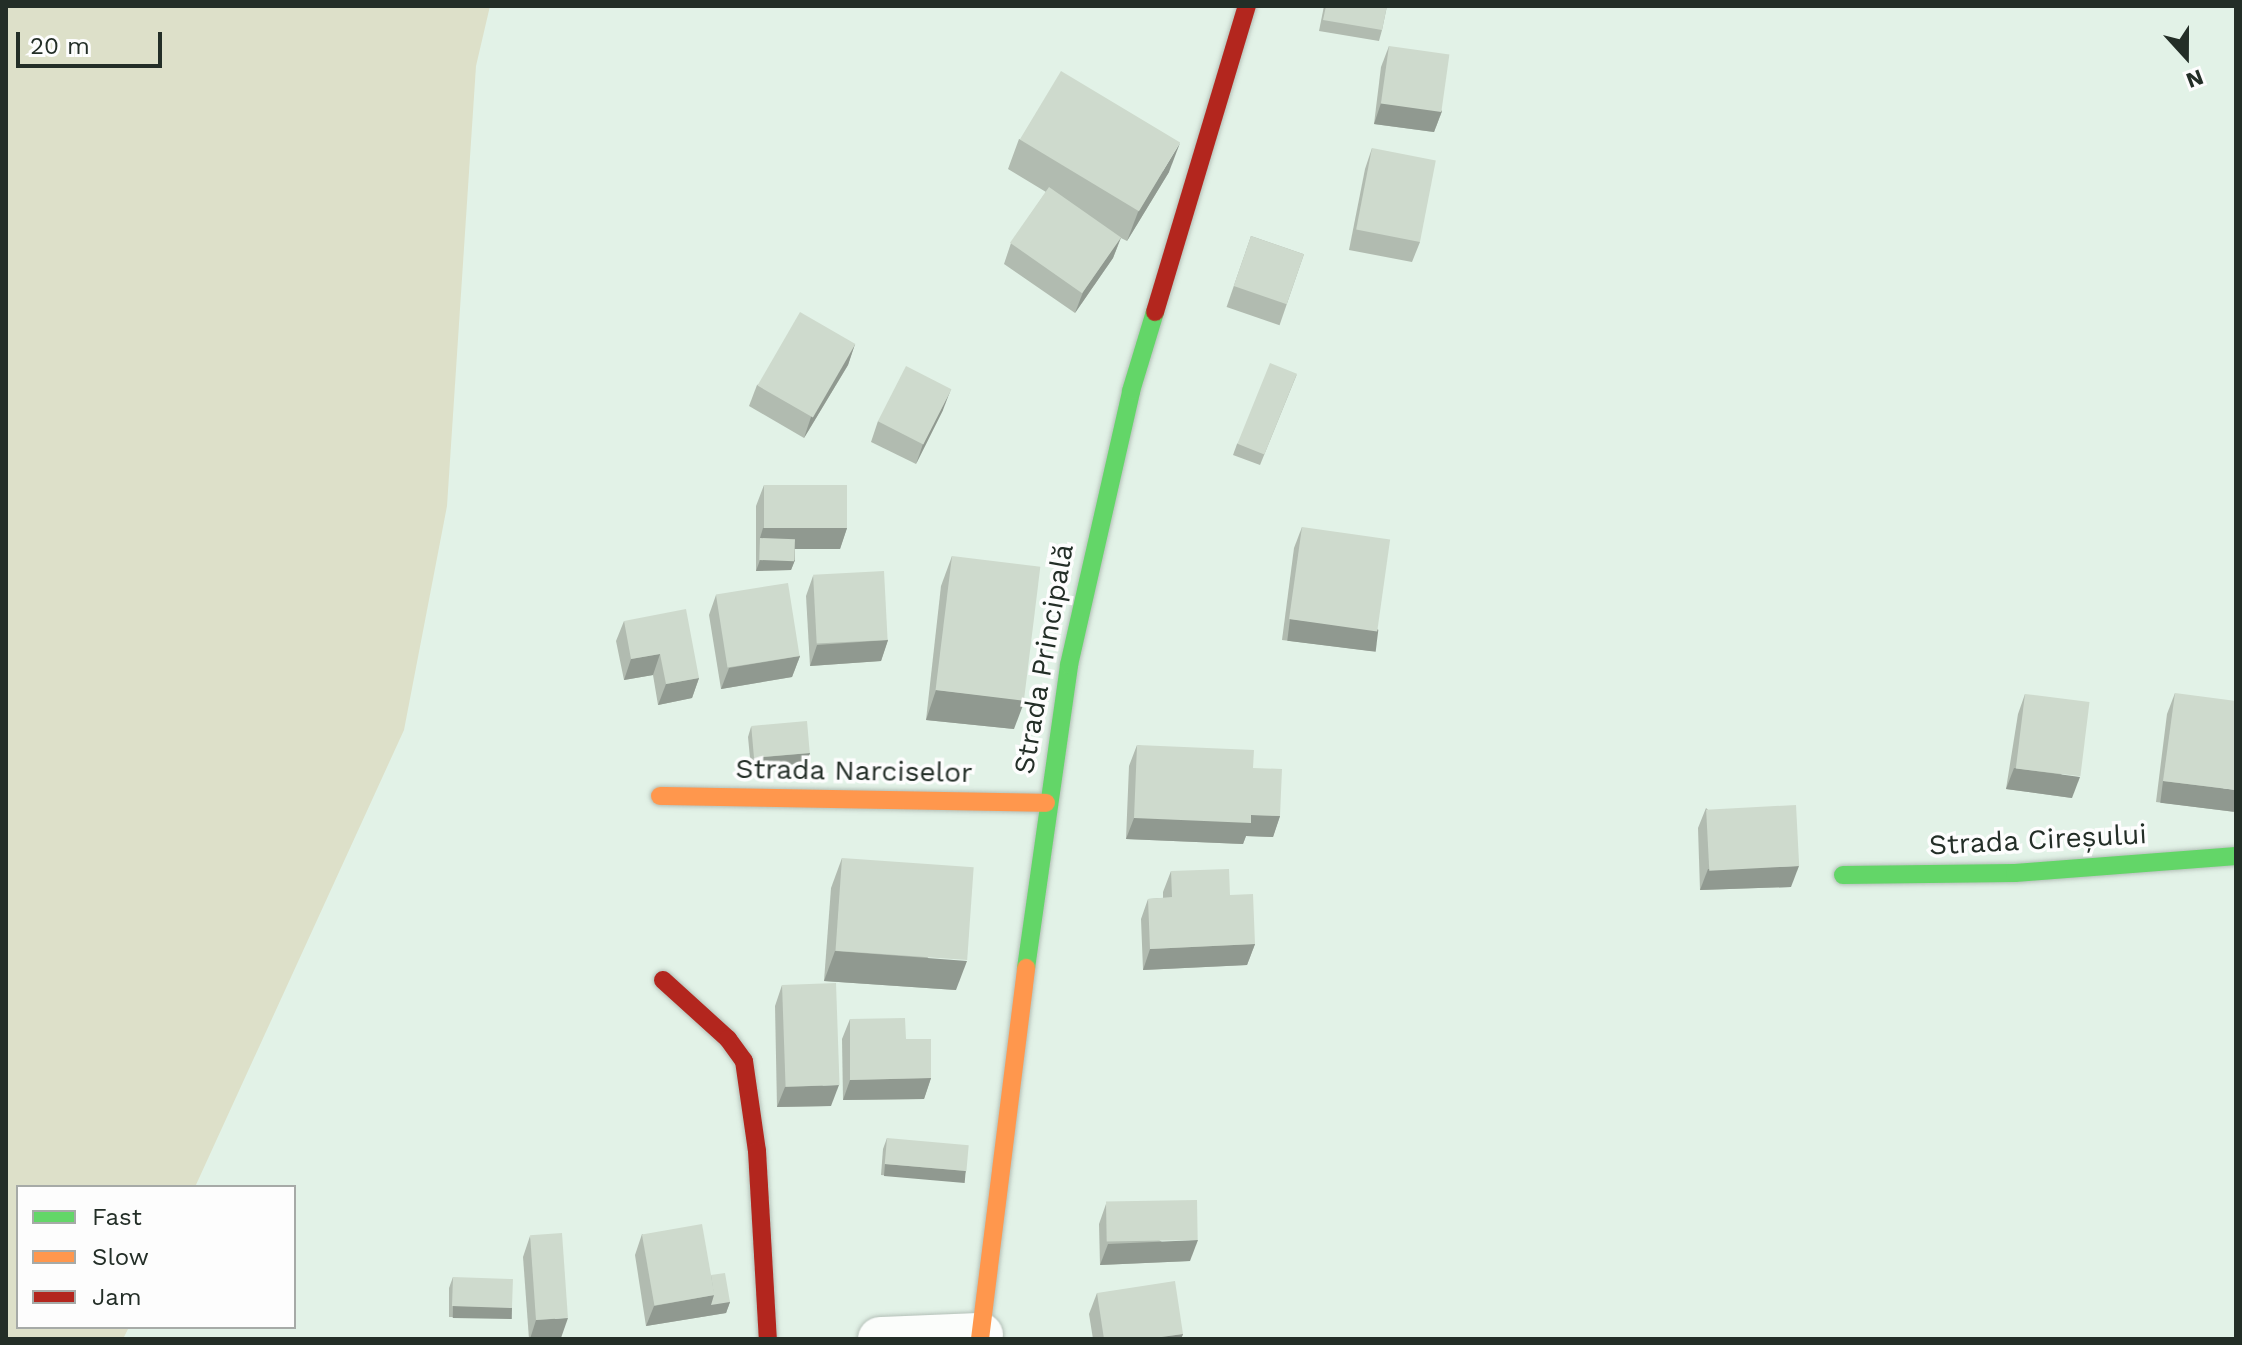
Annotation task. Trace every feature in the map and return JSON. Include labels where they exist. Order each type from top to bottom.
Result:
[{"type":"main road","name":"Strada Principală","points":[[981,1337],[1046,803],[1075,635],[1124,419],[1247,6]]},
{"type":"main road","name":"Strada Narciselor","points":[[660,796],[1046,803]]},
{"type":"main road","name":"Strada Cireșului","points":[[1843,875],[2015,873],[2236,856]]},
{"type":"main road","points":[[663,980],[728,1039],[744,1061],[757,1151],[768,1339]]},
{"type":"street","points":[[880,1339],[981,1337]]},
{"type":"green space","points":[[6,6],[490,6],[476,66],[447,506],[404,730],[196,1185],[16,1185],[16,1329],[128,1329],[123,1339],[6,1339]]},
{"type":"building","points":[[1326,6],[1387,6],[1382,30],[1323,20]]},
{"type":"building","points":[[1389,46],[1449,54],[1441,112],[1381,103]]},
{"type":"building","points":[[1061,71],[1180,143],[1139,211],[1020,140]]},
{"type":"building","points":[[1372,148],[1436,160],[1420,242],[1356,229]]},
{"type":"building","points":[[1049,187],[1121,237],[1082,293],[1010,243]]},
{"type":"building","points":[[1251,236],[1304,254],[1287,304],[1234,286]]},
{"type":"building","points":[[800,312],[855,344],[813,418],[758,386]]},
{"type":"building","points":[[1270,363],[1297,374],[1264,455],[1237,444]]},
{"type":"building","points":[[906,366],[951,389],[923,444],[878,421]]},
{"type":"building","points":[[764,485],[847,485],[847,528],[764,528]]},
{"type":"building","points":[[1302,527],[1390,539],[1377,631],[1289,619]]},
{"type":"building","points":[[760,538],[795,539],[794,561],[759,560]]},
{"type":"building","points":[[952,556],[1040,567],[1024,701],[936,690]]},
{"type":"building","points":[[884,571],[888,640],[817,644],[813,575]]},
{"type":"building","points":[[788,583],[800,656],[727,668],[716,594]]},
{"type":"building","points":[[686,609],[699,678],[666,684],[660,654],[631,659],[624,621]]},
{"type":"building","points":[[2175,693],[2236,701],[2236,790],[2163,781]]},
{"type":"building","points":[[2025,694],[2090,702],[2080,776],[2016,768]]},
{"type":"building","points":[[807,721],[810,753],[754,758],[751,726]]},
{"type":"building","points":[[1137,745],[1254,750],[1253,768],[1282,769],[1280,816],[1251,815],[1251,823],[1134,818]]},
{"type":"building","points":[[1796,805],[1799,866],[1709,871],[1706,810]]},
{"type":"building","points":[[842,858],[974,867],[967,960],[836,951]]},
{"type":"building","points":[[1229,869],[1230,895],[1253,894],[1255,944],[1150,949],[1148,899],[1172,897],[1171,871]]},
{"type":"building","points":[[836,983],[840,1085],[786,1087],[782,985]]},
{"type":"building","points":[[905,1018],[906,1039],[931,1039],[931,1078],[850,1080],[850,1019]]},
{"type":"building","points":[[887,1138],[969,1145],[966,1171],[885,1164]]},
{"type":"building","points":[[1197,1200],[1198,1240],[1107,1242],[1106,1202]]},
{"type":"building","points":[[702,1224],[715,1295],[654,1305],[642,1235]]},
{"type":"building","points":[[562,1233],[568,1318],[536,1320],[530,1235]]},
{"type":"building","points":[[725,1273],[730,1302],[711,1305],[714,1295],[711,1275]]},
{"type":"building","points":[[453,1277],[513,1279],[512,1308],[452,1306]]},
{"type":"building","points":[[1175,1281],[1183,1334],[1147,1339],[1104,1339],[1097,1293]]},
{"type":"traffic: fast","points":[[1026,968],[1069,665],[1131,391],[1155,312]]},
{"type":"traffic: fast","points":[[1843,875],[2015,873],[2236,856]]},
{"type":"traffic: slow","points":[[660,796],[1046,803]]},
{"type":"traffic: slow","points":[[980,1339],[1026,968]]},
{"type":"traffic: jam","points":[[1155,312],[1247,6]]},
{"type":"traffic: jam","points":[[663,980],[728,1039],[744,1061],[757,1151],[768,1339]]}]
